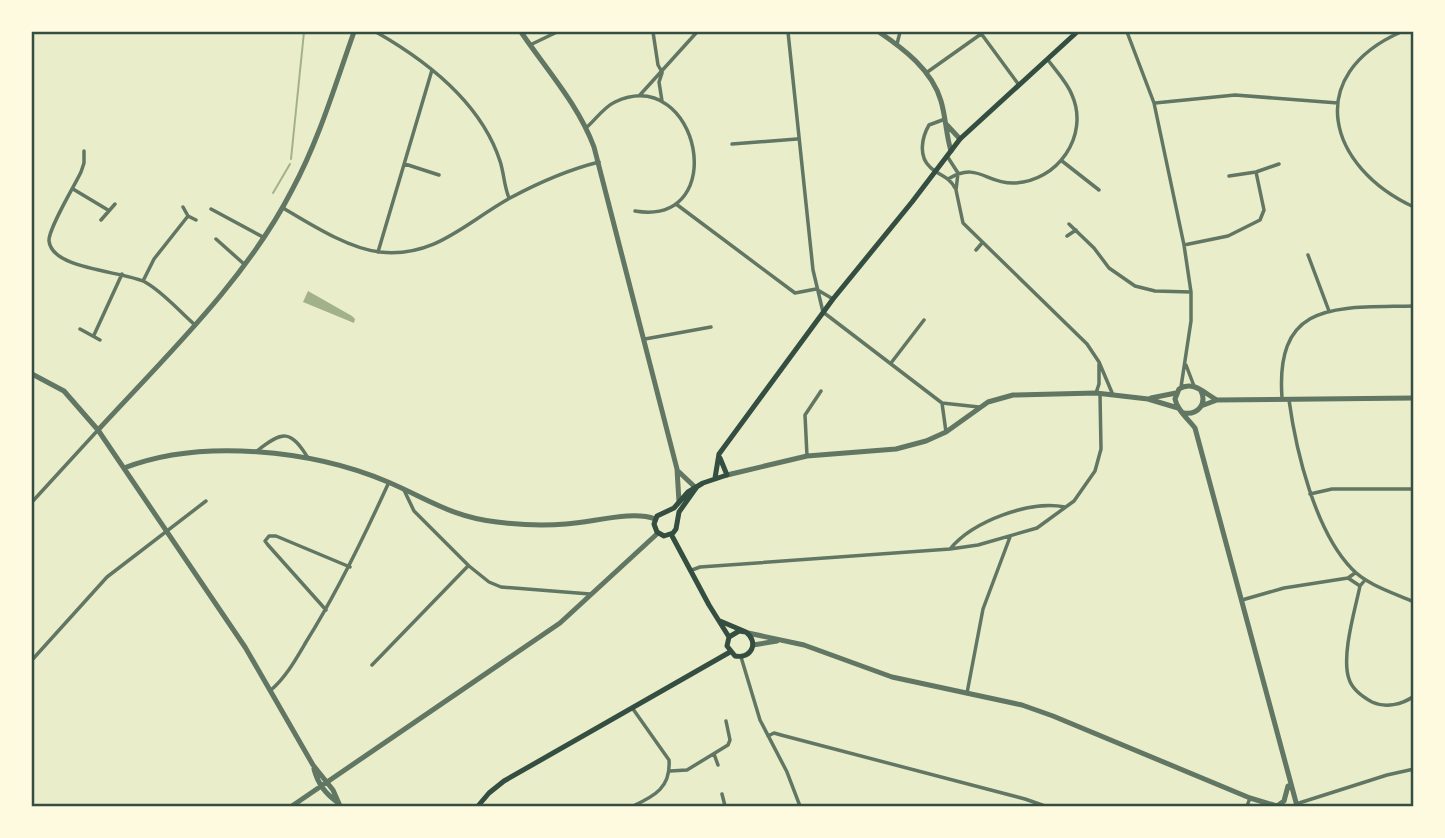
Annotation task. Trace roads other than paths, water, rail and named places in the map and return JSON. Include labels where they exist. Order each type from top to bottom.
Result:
[{"type":"main road","points":[[715,478],[719,454],[832,299],[960,139],[1077,32]]},
{"type":"main road","points":[[696,488],[676,520],[676,529],[664,536],[658,533],[654,528],[655,519],[674,508],[688,492],[715,478],[727,475],[719,454]]},
{"type":"main road","points":[[665,513],[674,516],[676,520]]},
{"type":"main road","points":[[671,534],[729,638]]},
{"type":"main road","points":[[720,621],[747,632],[754,645],[749,654],[741,657],[730,652],[727,646],[733,633],[747,632]]},
{"type":"main road","points":[[478,807],[489,793],[504,782],[730,652]]},
{"type":"street","points":[[32,502],[195,324],[263,237],[282,208],[313,146],[354,32]]},
{"type":"street","points":[[376,32],[432,70],[454,89],[488,134],[500,160],[509,199]]},
{"type":"street","points":[[521,32],[587,127],[645,339],[677,469],[679,502]]},
{"type":"street","points":[[530,45],[556,32]]},
{"type":"street","points":[[653,32],[658,65],[662,72],[659,82],[662,102]]},
{"type":"street","points":[[639,96],[697,32]]},
{"type":"street","points":[[788,32],[797,139],[816,289],[823,312],[942,403],[979,407]]},
{"type":"street","points":[[879,32],[897,44],[926,73],[940,100],[949,153],[958,173],[956,190],[963,223],[1087,344],[1113,395]]},
{"type":"street","points":[[897,44],[900,32]]},
{"type":"street","points":[[1127,32],[1154,103],[1184,245],[1191,292],[1191,321],[1185,363],[1175,399],[1178,408]]},
{"type":"street","points":[[1401,32],[1381,40],[1351,70],[1338,103],[1338,126],[1348,152],[1359,168],[1385,192],[1413,207]]},
{"type":"street","points":[[926,73],[981,33],[1019,85]]},
{"type":"street","points":[[948,178],[971,170],[993,179],[1014,183],[1033,180],[1049,173],[1061,161],[1075,133],[1077,115],[1073,96],[1048,60]]},
{"type":"street","points":[[378,252],[432,70]]},
{"type":"street","points":[[1154,103],[1235,95],[1338,103]]},
{"type":"street","points":[[587,127],[605,108],[615,102],[639,96],[662,102],[679,116],[694,147],[695,170],[686,194],[676,204],[653,212],[635,211]]},
{"type":"street","points":[[945,121],[960,139]]},
{"type":"street","points":[[945,121],[929,125],[922,140],[922,153],[925,161],[948,178],[956,190]]},
{"type":"street","points":[[732,144],[797,139]]},
{"type":"street","points":[[84,151],[85,163],[51,232],[50,244],[57,255],[76,264],[143,281],[195,324]]},
{"type":"street","points":[[1061,161],[1099,190]]},
{"type":"street","points":[[282,208],[350,243],[378,252],[406,253],[432,247],[509,199],[555,176],[598,162]]},
{"type":"street","points":[[85,163],[91,165]]},
{"type":"street","points":[[404,164],[439,175]]},
{"type":"street","points":[[1229,176],[1256,172],[1279,164]]},
{"type":"street","points":[[1184,245],[1228,236],[1260,220],[1264,210],[1256,172]]},
{"type":"street","points":[[73,189],[108,210]]},
{"type":"street","points":[[101,220],[115,204]]},
{"type":"street","points":[[676,204],[795,293],[816,289],[832,299]]},
{"type":"street","points":[[183,207],[188,216],[196,220]]},
{"type":"street","points":[[211,209],[263,237]]},
{"type":"street","points":[[143,281],[154,259],[188,216]]},
{"type":"street","points":[[1069,224],[1094,248],[1109,268],[1135,286],[1155,291],[1191,292]]},
{"type":"street","points":[[1067,236],[1076,230]]},
{"type":"street","points":[[216,239],[244,264]]},
{"type":"street","points":[[976,250],[982,243]]},
{"type":"street","points":[[1308,255],[1329,311]]},
{"type":"street","points":[[94,335],[122,274]]},
{"type":"street","points":[[1282,398],[1281,363],[1290,338],[1302,323],[1329,311],[1413,306]]},
{"type":"street","points":[[891,363],[923,320]]},
{"type":"street","points":[[645,339],[711,327]]},
{"type":"street","points":[[80,329],[100,340]]},
{"type":"street","points":[[690,571],[700,566],[950,549],[978,545],[1037,528],[1067,508],[1083,491],[1095,471],[1101,449],[1098,362]]},
{"type":"street","points":[[1185,363],[1194,386],[1217,400]]},
{"type":"street","points":[[32,374],[64,391],[97,430],[245,647],[313,765],[328,783],[339,804]]},
{"type":"street","points":[[1148,398],[1194,386]]},
{"type":"street","points":[[807,456],[805,415],[821,391]]},
{"type":"street","points":[[1195,428],[1203,398],[1200,391]]},
{"type":"street","points":[[727,475],[807,456],[896,449],[926,441],[946,432],[979,407],[1013,395],[1098,393],[1148,398],[1178,408],[1195,428],[1295,804]]},
{"type":"street","points":[[1289,398],[1310,494],[1327,531],[1355,572],[1413,602]]},
{"type":"street","points":[[1184,413],[1217,400],[1413,398]]},
{"type":"street","points":[[942,403],[946,432]]},
{"type":"street","points":[[257,451],[275,439],[287,436],[294,438],[309,460]]},
{"type":"street","points":[[124,468],[146,459],[180,453],[257,451],[309,460],[389,482],[461,516],[501,523],[565,524],[642,515],[655,519]]},
{"type":"street","points":[[677,469],[696,488]]},
{"type":"street","points":[[270,692],[284,679],[326,610],[350,567],[389,482]]},
{"type":"street","points":[[1310,494],[1332,489],[1413,489]]},
{"type":"street","points":[[404,490],[414,511],[469,566],[489,582],[501,587],[592,595]]},
{"type":"street","points":[[32,660],[95,588],[206,501]]},
{"type":"street","points":[[950,549],[972,531],[1013,511],[1052,505],[1067,508]]},
{"type":"street","points":[[292,807],[560,623],[658,533]]},
{"type":"street","points":[[326,610],[265,541],[276,536],[350,567]]},
{"type":"street","points":[[967,693],[983,609],[1010,537]]},
{"type":"street","points":[[372,665],[469,566]]},
{"type":"street","points":[[1242,600],[1284,588],[1348,578],[1355,572]]},
{"type":"street","points":[[1348,578],[1360,586]]},
{"type":"street","points":[[1366,580],[1360,586],[1347,657],[1349,681],[1356,690],[1378,704],[1398,704],[1413,696]]},
{"type":"street","points":[[747,632],[804,645],[892,677],[1022,705],[1277,807],[1288,790],[1287,772]]},
{"type":"street","points":[[754,645],[780,640]]},
{"type":"street","points":[[741,657],[761,720],[787,772],[800,807]]},
{"type":"street","points":[[633,709],[669,760],[670,771],[667,783],[661,791],[633,807]]},
{"type":"street","points":[[670,771],[687,771],[728,745],[730,740],[726,721]]},
{"type":"street","points":[[768,736],[774,733],[1025,799],[1045,807]]},
{"type":"street","points":[[713,754],[719,765]]},
{"type":"street","points":[[313,765],[326,794],[339,804]]},
{"type":"street","points":[[1284,800],[1295,804],[1413,769]]},
{"type":"street","points":[[722,794],[724,807]]},
{"type":"street","points":[[1247,807],[1250,798]]},
{"type":"waterway","points":[[291,159],[304,32]]},
{"type":"waterway","points":[[273,193],[290,164]]}]
